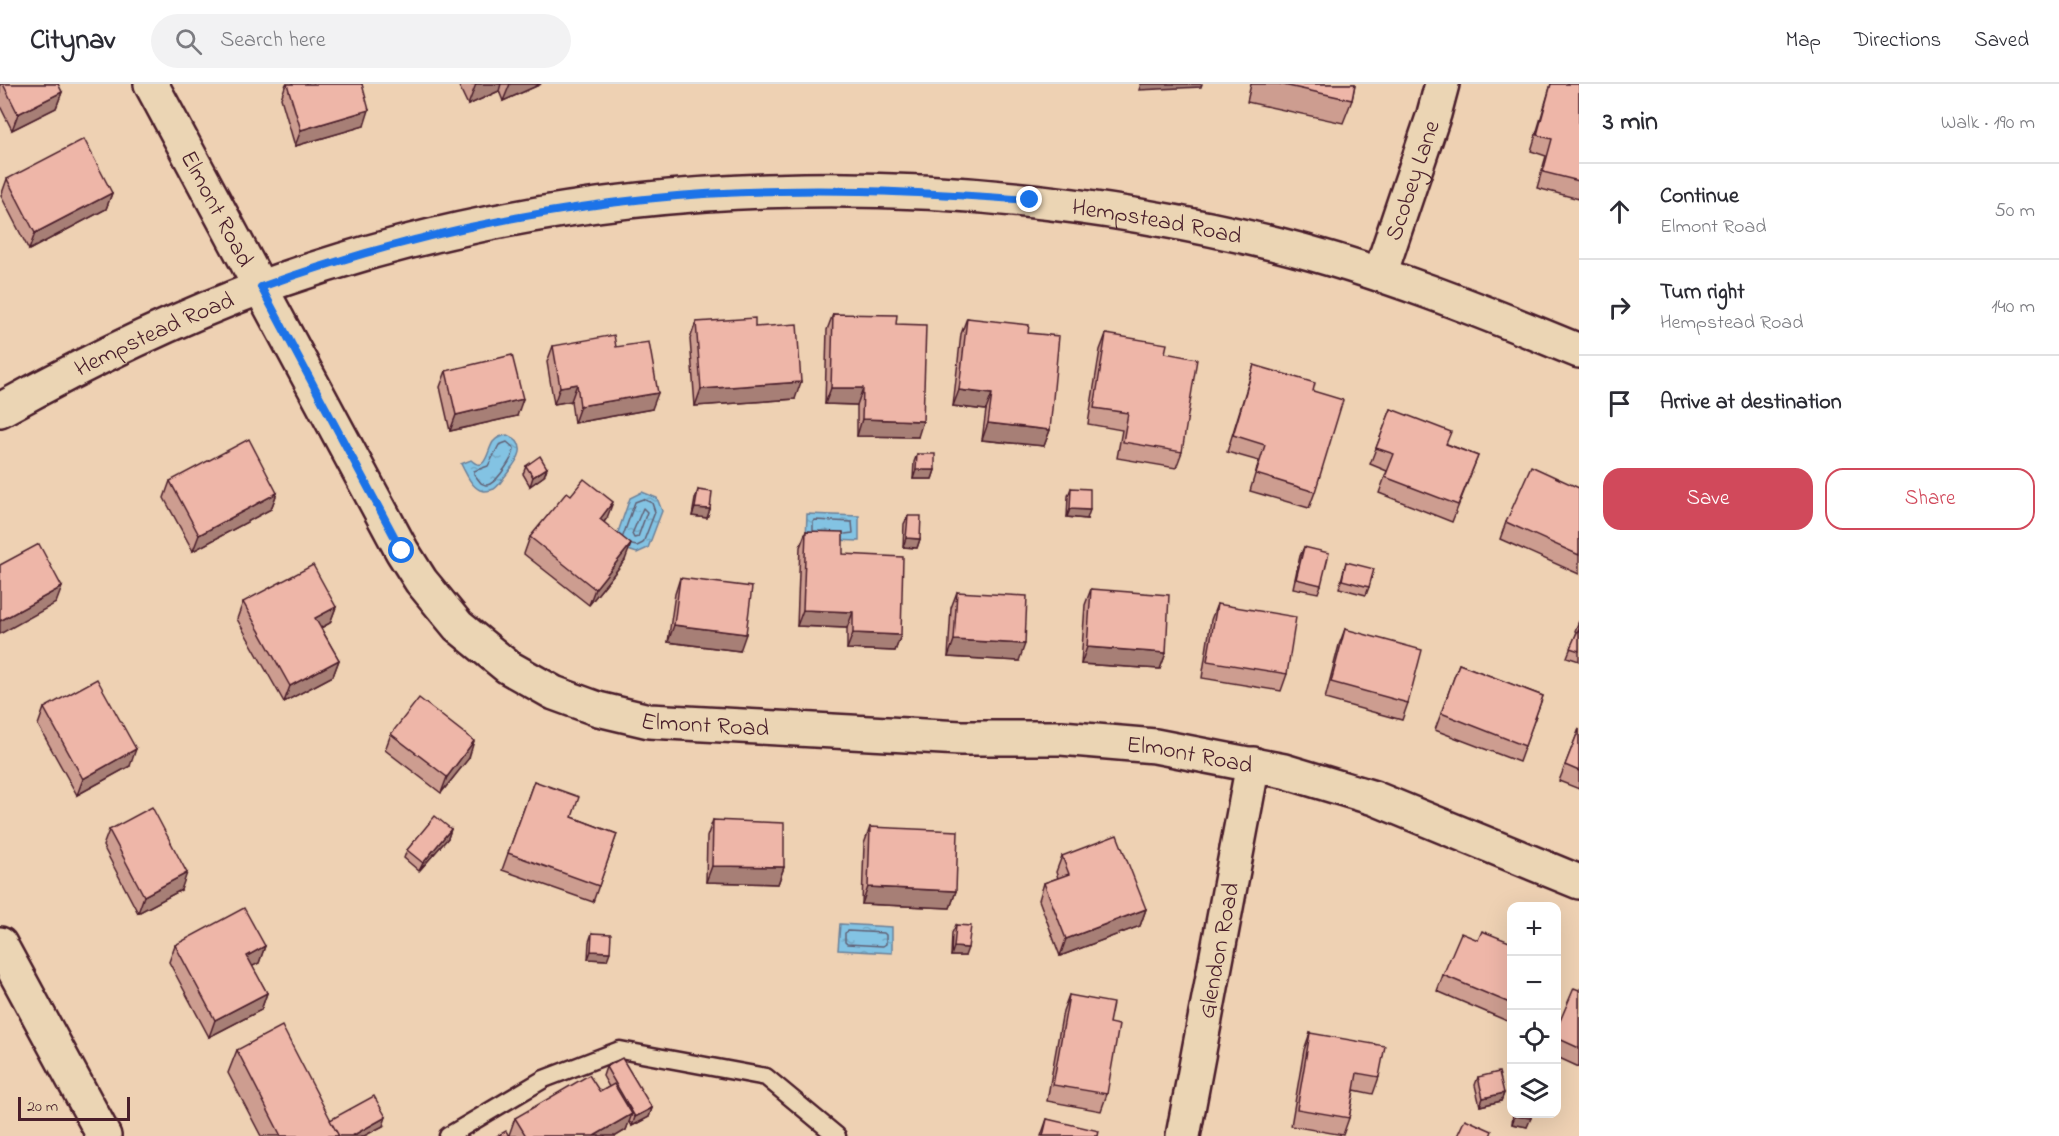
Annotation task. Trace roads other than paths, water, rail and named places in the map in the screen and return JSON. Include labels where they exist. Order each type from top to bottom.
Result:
[{"type":"street","name":"Elmont Road","points":[[151,84],[402,551],[421,581],[458,626],[508,667],[554,693],[598,709],[650,721],[961,738],[1061,738],[1155,746],[1253,764],[1374,798],[1579,882]]},
{"type":"street","name":"Scobey Lane","points":[[1380,274],[1442,84]]},
{"type":"street","name":"Hempstead Road","points":[[0,410],[63,375],[161,327],[261,287],[419,238],[526,216],[653,198],[779,191],[904,191],[1052,203],[1154,218],[1255,240],[1380,274],[1487,312],[1579,351]]},
{"type":"street","name":"Glendon Road","points":[[1183,1136],[1253,764]]},
{"type":"street","points":[[0,944],[104,1136]]},
{"type":"lane","points":[[448,1136],[544,1079],[620,1050],[766,1077],[837,1136]]},
{"type":"water","points":[[507,435],[519,444],[520,454],[496,488],[487,491],[480,490],[471,482],[461,464],[471,460],[476,464],[483,463],[493,442]]},
{"type":"water","points":[[642,492],[657,498],[662,511],[648,548],[637,553],[621,548],[616,538],[630,498]]},
{"type":"water","points":[[807,514],[859,516],[859,541],[806,539]]},
{"type":"water","points":[[840,924],[892,927],[892,953],[838,950]]}]
